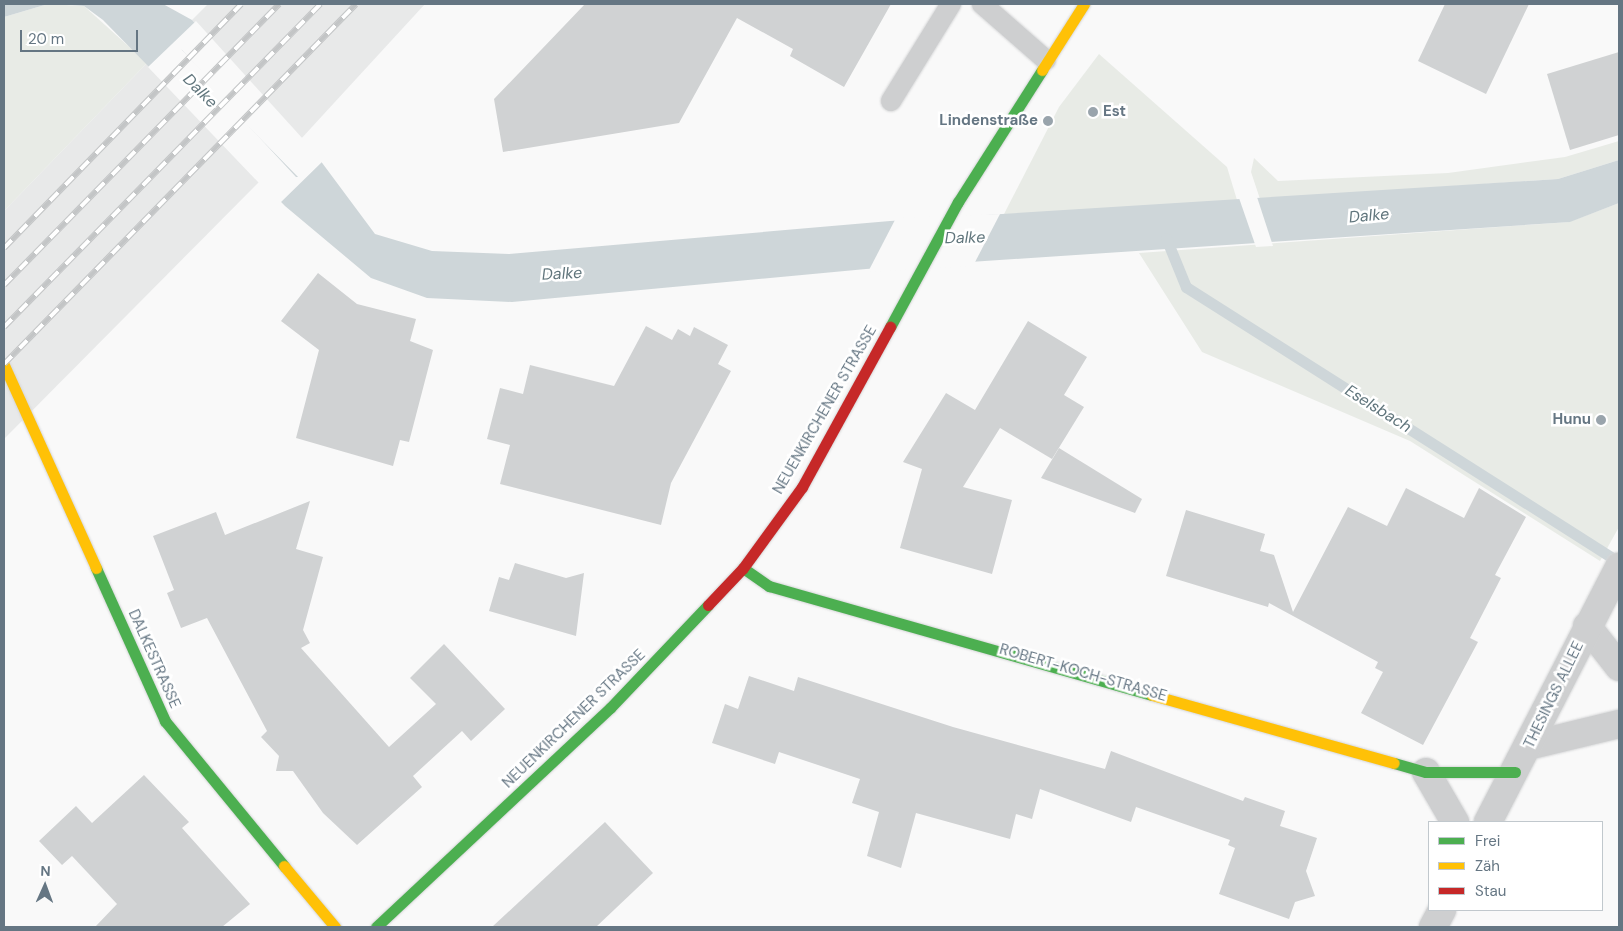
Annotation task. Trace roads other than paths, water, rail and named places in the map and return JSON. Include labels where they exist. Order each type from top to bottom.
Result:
[{"type":"street","name":"NEUENKIRCHENER STRASSE","points":[[376,927],[610,708],[743,568],[802,487],[958,202],[1046,60],[1084,4]]},
{"type":"street","name":"DALKESTRASSE","points":[[4,365],[165,721],[335,927]]},
{"type":"street","name":"ROBERT-KOCH-STRASSE","points":[[743,568],[769,586],[1426,772],[1515,772]]},
{"type":"street","name":"THESINGS ALLEE","points":[[1489,821],[1515,772],[1587,626],[1617,571]]},
{"type":"street","points":[[1587,626],[1619,667]]},
{"type":"street","points":[[1528,746],[1619,724]]},
{"type":"street","points":[[1426,772],[1454,821]]},
{"type":"street","points":[[1433,927],[1441,911]]},
{"type":"lane","points":[[891,101],[951,4]]},
{"type":"lane","points":[[982,4],[1046,60]]},
{"type":"water","points":[[4,4],[48,4],[4,17]]},
{"type":"water","name":"Dalke","points":[[58,4],[163,4],[192,20],[317,156],[375,234],[432,251],[509,254],[890,221],[1558,179],[1619,160],[1619,203],[1570,222],[866,269],[512,302],[427,298],[371,278],[285,206],[103,20],[84,6]],"holes":[[[178,46],[301,172],[300,179],[176,53]]]},
{"type":"waterway","name":"Eselsbach","points":[[1166,238],[1186,287],[1619,562]]},
{"type":"railway","points":[[4,248],[241,4]]},
{"type":"railway","points":[[4,285],[279,4]]},
{"type":"railway","points":[[4,327],[320,4]]},
{"type":"railway","points":[[4,364],[356,4]]},
{"type":"place","name":"Est","points":[[1093,112]]},
{"type":"place","name":"Lindenstraße","points":[[1048,121]]},
{"type":"place","name":"Hunu","points":[[1601,420]]}]
